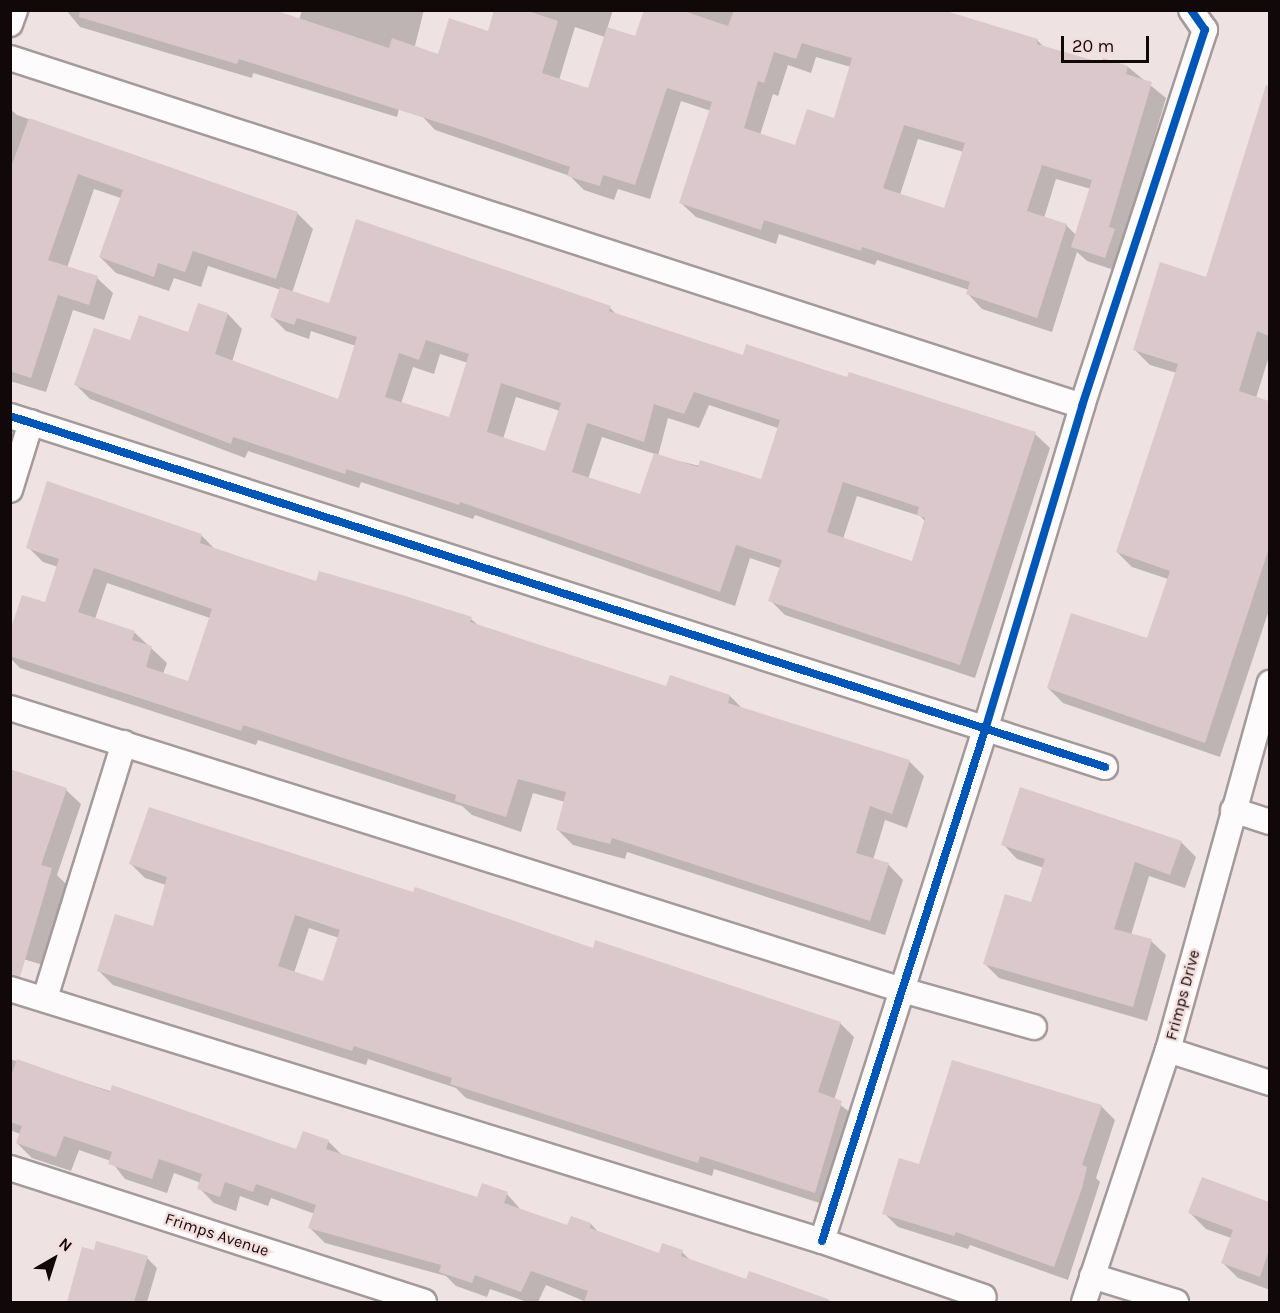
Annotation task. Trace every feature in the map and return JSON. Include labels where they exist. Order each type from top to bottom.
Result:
[{"type":"street","points":[[10,24],[15,10]]},
{"type":"street","points":[[822,1240],[985,730],[1082,406],[1205,30],[1191,10]]},
{"type":"street","points":[[10,58],[1082,406]]},
{"type":"street","points":[[10,490],[21,419],[1105,767]]},
{"type":"street","name":"Frimps Drive","points":[[1084,1302],[1168,1050],[1269,683]]},
{"type":"street","points":[[10,708],[902,990],[1034,1027]]},
{"type":"street","points":[[45,998],[124,743]]},
{"type":"street","points":[[1233,810],[1269,822]]},
{"type":"street","points":[[10,988],[822,1240],[984,1297]]},
{"type":"street","points":[[1168,1050],[1269,1083]]},
{"type":"street","name":"Frimps Avenue","points":[[12,1175],[424,1302]]},
{"type":"street","points":[[1092,1276],[1176,1302]]},
{"type":"building","points":[[80,10],[274,10],[389,48],[392,38],[438,54],[449,18],[488,31],[494,10],[525,10],[558,21],[542,73],[588,88],[607,27],[635,36],[644,10],[681,10],[728,26],[734,10],[943,10],[1038,39],[1037,44],[1102,63],[1103,58],[1128,66],[1126,74],[1152,82],[1109,227],[1115,229],[1105,258],[1071,247],[1092,180],[1042,165],[1027,211],[1067,224],[1037,318],[966,294],[970,282],[862,247],[861,251],[764,220],[761,230],[679,203],[712,102],[667,88],[635,185],[603,175],[600,186],[567,176],[570,167],[481,136],[239,59],[237,64],[79,17]],"holes":[[[802,43],[852,58],[834,118],[807,109],[795,145],[744,128],[758,81],[764,83],[774,52],[796,59]],[[904,125],[965,143],[944,208],[883,188]]]},
{"type":"building","points":[[1266,85],[1269,86],[1269,336],[1257,331],[1239,391],[1269,401],[1269,548],[1205,743],[1047,688],[1071,613],[1147,638],[1170,571],[1116,552],[1178,364],[1133,350],[1160,262],[1206,277]]},
{"type":"building","points":[[29,118],[298,212],[276,279],[193,251],[185,272],[158,263],[154,277],[99,257],[123,190],[78,174],[48,260],[98,276],[89,305],[58,295],[31,378],[10,371],[10,170]]},
{"type":"building","points":[[356,219],[611,306],[609,311],[743,355],[746,344],[847,377],[849,372],[1036,432],[960,665],[768,601],[782,560],[736,545],[720,592],[460,502],[459,505],[346,469],[345,474],[233,437],[231,444],[74,385],[94,328],[130,340],[139,315],[188,332],[198,303],[228,313],[215,354],[338,399],[357,337],[297,318],[294,325],[270,317],[280,287],[329,303]],"holes":[[[426,340],[469,354],[449,417],[385,397],[399,353],[419,360]],[[501,383],[561,403],[545,451],[487,432]],[[694,392],[780,420],[761,479],[700,460],[698,467],[654,453],[640,494],[572,472],[587,423],[644,442],[654,404],[684,414]],[[843,482],[919,507],[917,515],[925,518],[912,561],[827,532]]]},
{"type":"building","points":[[47,481],[202,534],[200,543],[247,559],[316,581],[319,571],[402,595],[472,617],[470,622],[666,686],[670,675],[730,695],[728,703],[910,760],[892,814],[870,806],[856,853],[889,863],[870,921],[612,838],[610,844],[556,830],[566,792],[518,779],[506,817],[455,801],[456,795],[243,725],[241,731],[10,656],[10,631],[22,595],[45,602],[59,559],[26,548]],"holes":[[[94,568],[212,609],[188,681],[146,667],[152,646],[132,640],[135,631],[78,612]]]},
{"type":"building","points":[[10,769],[67,788],[41,865],[52,868],[20,977],[10,975]]},
{"type":"building","points":[[1020,787],[1182,841],[1170,875],[1135,862],[1114,929],[1152,939],[1133,1007],[983,964],[1005,894],[1031,902],[1045,859],[1001,845]]},
{"type":"building","points":[[149,807],[413,892],[415,887],[593,948],[595,940],[841,1022],[818,1092],[842,1101],[815,1193],[700,1156],[698,1163],[450,1084],[452,1078],[354,1046],[352,1051],[97,971],[115,914],[153,926],[167,877],[129,864]],"holes":[[[295,915],[340,930],[323,981],[278,966]]]},
{"type":"building","points":[[17,1059],[110,1092],[112,1085],[296,1149],[303,1131],[329,1140],[326,1149],[477,1197],[482,1183],[508,1192],[504,1203],[567,1225],[571,1216],[591,1223],[590,1228],[659,1253],[662,1243],[683,1250],[681,1256],[746,1279],[749,1271],[828,1299],[827,1302],[584,1302],[588,1291],[531,1271],[521,1292],[475,1275],[472,1283],[439,1272],[441,1265],[308,1228],[316,1205],[256,1184],[253,1192],[225,1182],[220,1197],[197,1189],[202,1174],[159,1159],[152,1179],[108,1164],[112,1152],[64,1136],[56,1157],[16,1143],[22,1126],[10,1122],[10,1079]]},
{"type":"building","points":[[952,1060],[1102,1105],[1082,1165],[1087,1167],[1082,1188],[1054,1267],[956,1232],[954,1236],[882,1214],[899,1158],[919,1164]]},
{"type":"building","points":[[1202,1177],[1269,1202],[1269,1250],[1260,1277],[1221,1263],[1233,1230],[1188,1213]]},
{"type":"building","points":[[96,1241],[148,1256],[134,1302],[67,1302],[82,1247],[94,1250]]},
{"type":"cycle path","points":[[822,1241],[985,730],[1082,406],[1205,30],[1191,10]]},
{"type":"cycle path","points":[[10,416],[1105,767]]}]
